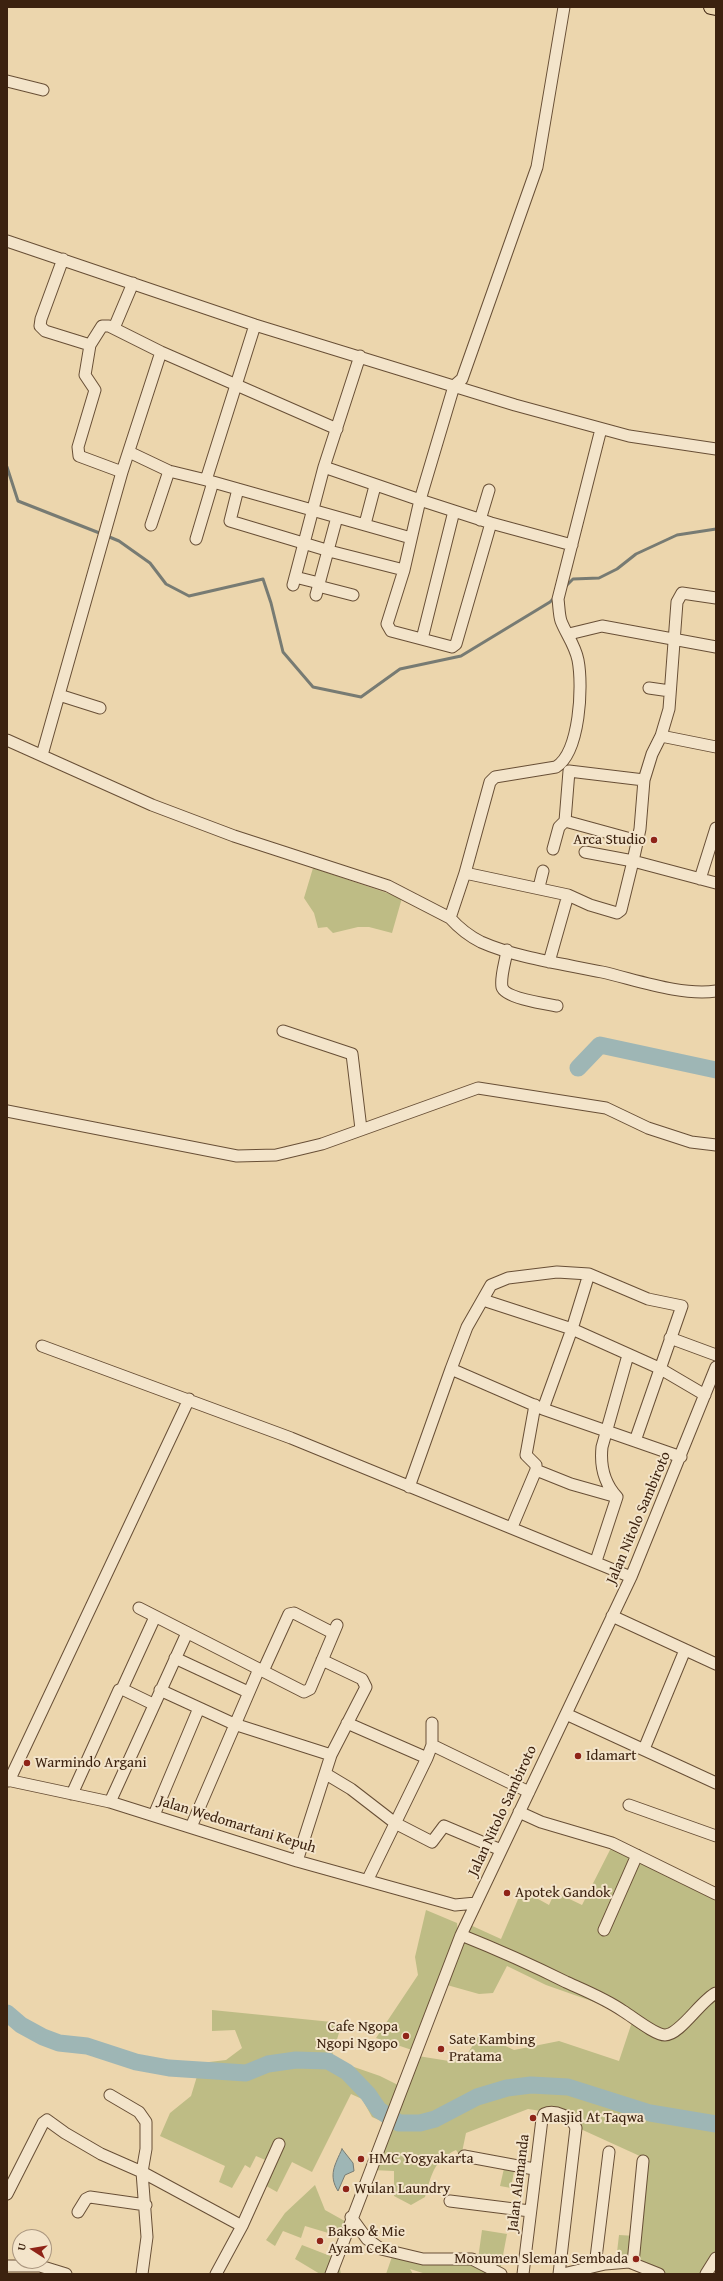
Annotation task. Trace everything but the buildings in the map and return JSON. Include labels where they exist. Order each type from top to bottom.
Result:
[{"type":"main road","points":[[711,7],[716,8]]},
{"type":"street","points":[[489,490],[485,522],[456,644],[452,647],[391,631],[387,624],[404,570],[420,500],[454,386],[462,378],[537,167],[564,7]]},
{"type":"street","points":[[7,81],[43,90]]},
{"type":"street","points":[[7,241],[255,325],[601,429],[629,436],[716,448]]},
{"type":"street","points":[[63,259],[41,319],[40,326],[49,333],[90,345]]},
{"type":"street","points":[[114,328],[133,283]]},
{"type":"street","points":[[196,540],[209,481],[255,325]]},
{"type":"street","points":[[122,472],[79,456],[78,447],[95,390],[85,375],[90,345],[102,326],[114,328],[162,352],[337,429]]},
{"type":"street","points":[[42,755],[122,472],[162,352]]},
{"type":"street","points":[[353,596],[294,581],[324,466],[360,356]]},
{"type":"street","points":[[450,918],[465,873],[490,782],[495,777],[559,765],[567,757],[578,721],[580,681],[578,661],[569,634],[561,620],[558,600],[561,584],[568,568],[572,545],[601,429]]},
{"type":"street","points":[[129,452],[169,471],[313,509],[411,538]]},
{"type":"street","points":[[324,466],[375,486],[485,522],[572,545]]},
{"type":"street","points":[[151,525],[169,471]]},
{"type":"street","points":[[366,524],[375,486]]},
{"type":"street","points":[[238,489],[230,521],[328,550],[404,570]]},
{"type":"street","points":[[422,639],[454,511]]},
{"type":"street","points":[[317,588],[337,517]]},
{"type":"street","points":[[465,873],[539,887],[568,895],[590,905],[617,914],[621,910],[638,841],[644,801],[644,780],[652,754],[661,736],[668,709],[677,602],[682,593],[716,598]]},
{"type":"street","points":[[569,634],[602,626],[716,647]]},
{"type":"street","points":[[649,688],[670,691]]},
{"type":"street","points":[[59,695],[100,708]]},
{"type":"street","points":[[661,736],[716,747]]},
{"type":"street","points":[[7,740],[152,805],[199,823],[388,886],[450,918],[470,936],[507,950],[549,962],[694,992],[716,991]]},
{"type":"street","points":[[559,765],[569,771],[644,780]]},
{"type":"street","points":[[553,849],[559,827],[565,821],[569,771]]},
{"type":"street","points":[[565,821],[638,841]]},
{"type":"street","points":[[700,878],[716,828]]},
{"type":"street","points":[[585,852],[633,861],[716,883]]},
{"type":"street","points":[[539,887],[543,871]]},
{"type":"street","points":[[549,962],[568,895]]},
{"type":"street","points":[[507,950],[502,987],[505,991],[518,997],[557,1006]]},
{"type":"street","points":[[283,1031],[352,1054],[361,1129]]},
{"type":"street","points":[[7,1111],[237,1156],[276,1155],[322,1144],[478,1088],[606,1108],[648,1128],[691,1142],[716,1145]]},
{"type":"street","points":[[409,1487],[467,1327],[491,1285],[508,1278],[557,1272],[588,1274],[648,1299],[682,1306],[635,1441]]},
{"type":"street","points":[[512,1527],[536,1470],[536,1465],[526,1455],[539,1407],[572,1329],[588,1274]]},
{"type":"street","points":[[483,1300],[572,1329],[660,1368],[705,1394]]},
{"type":"street","points":[[670,1338],[716,1355]]},
{"type":"street","points":[[42,1346],[292,1438],[409,1487],[596,1561],[631,1577]]},
{"type":"street","points":[[617,1497],[608,1487],[601,1457],[605,1430],[628,1355]]},
{"type":"street","name":"Jalan Nitolo Sambiroto","points":[[331,2274],[351,2217],[460,1935],[631,1577],[681,1457],[716,1367]]},
{"type":"street","points":[[451,1369],[539,1407],[681,1457]]},
{"type":"street","points":[[8,1780],[189,1399]]},
{"type":"street","points":[[536,1470],[571,1484],[617,1497]]},
{"type":"street","points":[[596,1561],[617,1497]]},
{"type":"street","points":[[139,1608],[187,1633],[261,1670],[304,1692],[308,1692],[335,1629],[294,1613],[289,1614],[261,1670],[248,1692],[191,1827]]},
{"type":"street","points":[[72,1794],[119,1690],[122,1689],[155,1616]]},
{"type":"street","points":[[612,1616],[716,1664]]},
{"type":"street","points":[[110,1802],[153,1704],[187,1633]]},
{"type":"street","points":[[644,1749],[685,1650]]},
{"type":"street","points":[[175,1658],[248,1692]]},
{"type":"street","points":[[297,1861],[331,1755],[366,1687],[366,1683],[362,1679],[322,1660]]},
{"type":"street","points":[[122,1689],[153,1704]]},
{"type":"street","points":[[160,1690],[234,1724],[331,1755]]},
{"type":"street","points":[[154,1815],[198,1708]]},
{"type":"street","points":[[566,1714],[716,1783]]},
{"type":"street","points":[[347,1723],[427,1758]]},
{"type":"street","points":[[368,1879],[427,1758],[432,1745],[432,1723]]},
{"type":"street","points":[[432,1745],[529,1792]]},
{"type":"street","points":[[326,1774],[351,1789],[395,1823],[432,1842],[444,1826],[501,1850]]},
{"type":"street","name":"Jalan Wedomartani Kepuh","points":[[8,1780],[110,1802],[297,1861],[368,1879],[456,1905],[476,1903]]},
{"type":"street","points":[[629,1805],[716,1836]]},
{"type":"street","points":[[519,1812],[541,1822],[612,1843],[716,1894]]},
{"type":"street","points":[[604,1930],[637,1855]]},
{"type":"street","points":[[456,1905],[467,1921]]},
{"type":"street","points":[[460,1935],[609,2002],[660,2034],[670,2034],[716,1993]]},
{"type":"street","points":[[110,2095],[132,2108],[143,2117],[146,2122],[146,2149],[142,2172],[146,2205],[147,2237],[142,2274]]},
{"type":"street","name":"Jalan Alamanda","points":[[523,2274],[534,2169],[542,2119],[546,2112],[559,2114],[572,2120],[576,2128],[559,2274]]},
{"type":"street","points":[[7,2194],[43,2123],[47,2120],[65,2134],[101,2154],[142,2172],[242,2226]]},
{"type":"street","points":[[216,2274],[242,2226],[279,2144]]},
{"type":"street","points":[[595,2266],[609,2152]]},
{"type":"street","points":[[464,2156],[534,2169]]},
{"type":"street","points":[[633,2263],[643,2161]]},
{"type":"street","points":[[78,2212],[86,2199],[90,2197],[146,2205]]},
{"type":"street","points":[[450,2201],[530,2211]]},
{"type":"street","points":[[351,2217],[368,2240],[383,2250],[423,2258],[472,2259],[501,2274]]},
{"type":"street","points":[[706,2274],[716,2258]]},
{"type":"street","points":[[563,2274],[595,2266],[633,2263],[659,2274]]},
{"type":"street","points":[[7,2266],[40,2266],[66,2274]]},
{"type":"shaded area","points":[[313,868],[402,898],[392,933],[369,927],[358,927],[333,933],[327,927],[318,928],[314,913],[304,898]]},
{"type":"shaded area","points":[[612,1846],[716,1894],[716,2266],[712,2274],[659,2274],[616,2261],[619,2235],[636,2236],[642,2157],[541,2111],[528,2109],[466,2133],[461,2157],[456,2150],[442,2159],[434,2169],[425,2197],[411,2205],[394,2196],[394,2171],[372,2170],[390,2125],[372,2117],[362,2099],[351,2094],[312,2172],[292,2162],[277,2192],[261,2183],[270,2162],[256,2156],[250,2168],[245,2165],[232,2188],[219,2182],[225,2166],[160,2136],[170,2113],[191,2096],[201,2063],[226,2060],[242,2048],[235,2030],[212,2031],[212,2010],[342,2023],[331,2059],[380,2076],[404,2088],[418,2056],[449,2061],[466,2056],[480,2034],[514,2050],[559,2041],[619,2061],[634,2016],[546,1985],[507,1966],[493,1993],[479,1994],[447,1985],[468,1924],[501,1939],[522,1890],[549,1905],[555,1892],[582,1905]]},
{"type":"shaded area","points":[[426,1910],[457,1923],[458,1935],[415,2051],[376,2038],[418,1975],[415,1957]]},
{"type":"shaded area","points":[[505,2164],[515,2166],[511,2188],[500,2186]]},
{"type":"shaded area","points":[[315,2185],[325,2210],[350,2224],[345,2238],[305,2226],[301,2238],[283,2231],[275,2246],[266,2240],[285,2213]]},
{"type":"shaded area","points":[[482,2230],[507,2234],[500,2271],[506,2274],[426,2274],[410,2269],[413,2274],[386,2274],[394,2251],[478,2259]]},
{"type":"shaded area","points":[[302,2245],[338,2259],[341,2274],[320,2274],[295,2259]]},
{"type":"water","points":[[342,2149],[353,2163],[354,2171],[345,2175],[338,2191],[333,2180],[333,2175],[335,2165]]},
{"type":"waterway","points":[[7,467],[18,501],[102,534]]},
{"type":"waterway","points":[[566,586],[573,579],[599,578],[617,569],[636,554],[677,535],[716,529]]},
{"type":"waterway","points":[[107,536],[119,541],[150,563],[166,584],[189,596],[263,579],[271,603],[283,652],[313,687],[361,697],[400,669],[461,656],[550,602],[555,597]]},
{"type":"waterway","points":[[578,1068],[600,1045],[716,1070]]},
{"type":"waterway","points":[[7,2013],[21,2025],[43,2037],[59,2043],[87,2046],[136,2062],[169,2068],[246,2073],[268,2064],[296,2060],[328,2061],[347,2072],[368,2094],[379,2110],[399,2123],[420,2123],[435,2119],[477,2097],[507,2088],[531,2085],[568,2087],[650,2113],[716,2124]]},
{"type":"place","name":"Arca Studio","points":[[654,840]]},
{"type":"place","name":"Idamart","points":[[578,1756]]},
{"type":"place","name":"Warmindo Argani","points":[[27,1763]]},
{"type":"place","name":"Apotek Gandok","points":[[507,1893]]},
{"type":"place","name":"Cafe Ngopa Ngopi Ngopo","points":[[406,2036]]},
{"type":"place","name":"Sate Kambing Pratama","points":[[441,2049]]},
{"type":"place","name":"Masjid At Taqwa","points":[[533,2118]]},
{"type":"place","name":"HMC Yogyakarta","points":[[361,2159]]},
{"type":"place","name":"Wulan Laundry","points":[[346,2189]]},
{"type":"place","name":"Bakso & Mie Ayam CeKa","points":[[320,2241]]},
{"type":"place","name":"Monumen Sleman Sembada","points":[[636,2259]]}]
